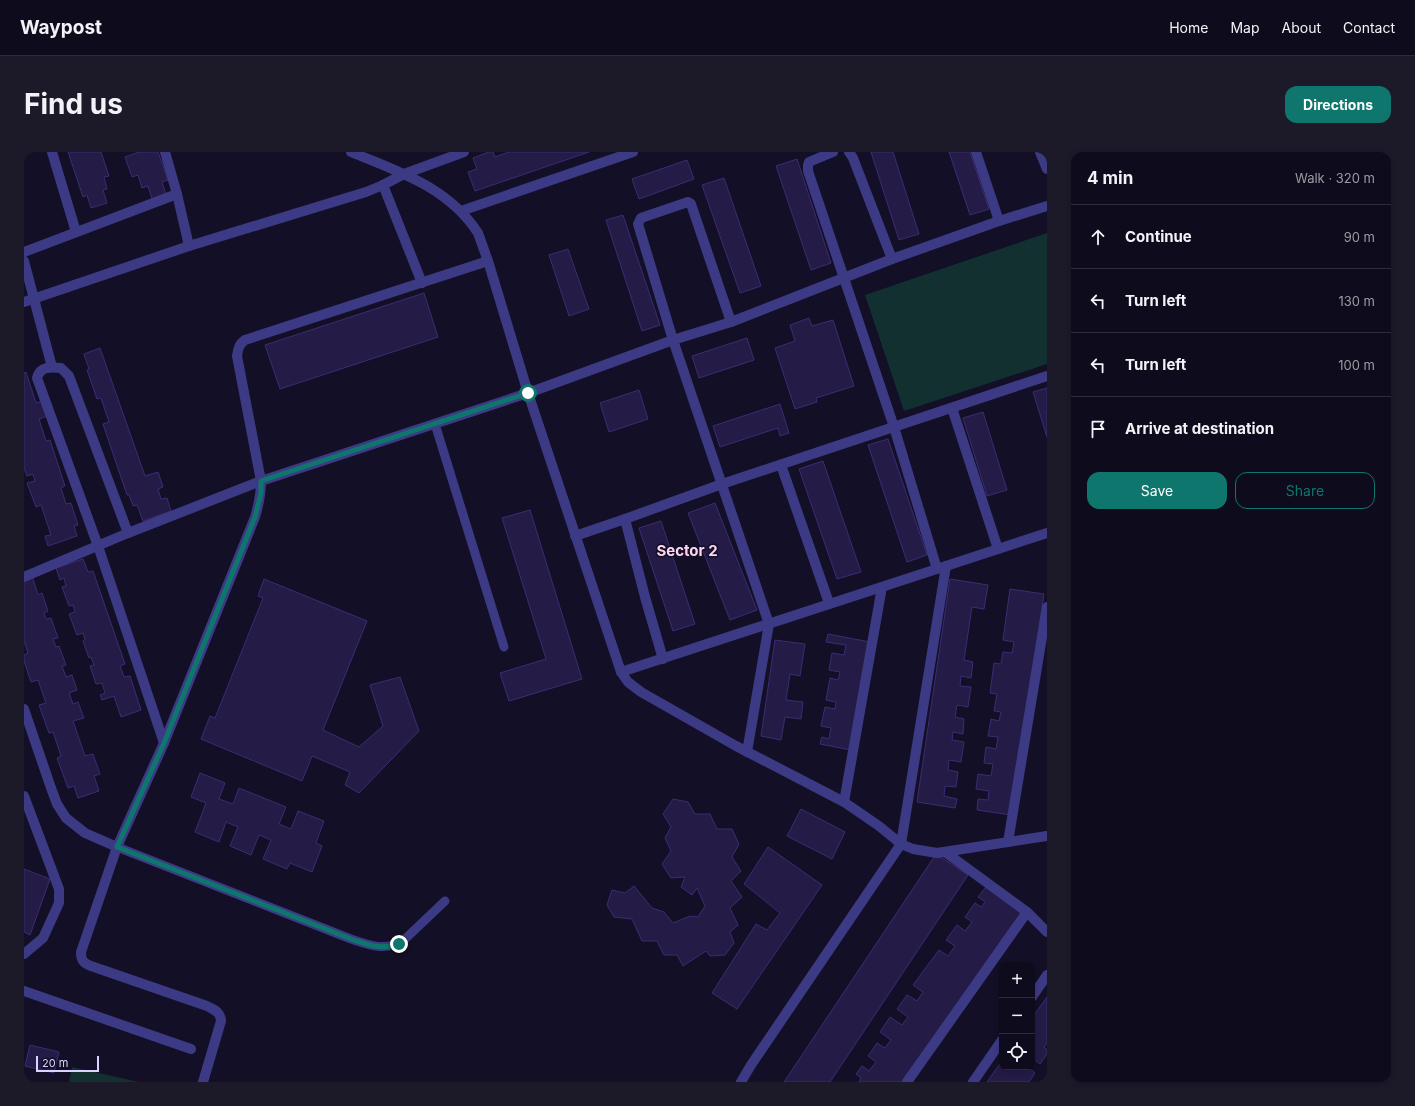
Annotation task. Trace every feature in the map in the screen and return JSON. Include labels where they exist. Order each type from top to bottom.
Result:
[{"type":"street","points":[[52,152],[76,232]]},
{"type":"street","points":[[165,152],[177,194],[189,246]]},
{"type":"street","points":[[351,152],[404,174],[431,188],[461,210],[478,233],[575,536],[621,672],[628,682],[641,692],[747,752],[844,802],[879,826],[901,844],[913,849],[937,853],[1047,836]]},
{"type":"street","points":[[24,302],[189,246],[366,192],[404,174],[464,152]]},
{"type":"street","points":[[461,210],[633,152]]},
{"type":"street","points":[[741,1082],[901,844],[941,567],[808,167],[811,161],[833,152]]},
{"type":"street","points":[[849,152],[853,158],[892,260]]},
{"type":"street","points":[[976,152],[999,221]]},
{"type":"street","points":[[1040,152],[1047,169]]},
{"type":"street","points":[[383,185],[422,283]]},
{"type":"street","points":[[24,252],[177,194]]},
{"type":"street","points":[[731,322],[693,207],[690,203],[685,203],[641,218],[638,224],[672,340],[769,624],[747,752]]},
{"type":"street","points":[[24,577],[128,533],[261,481],[528,393],[672,340],[731,322],[892,260],[999,221],[1047,206]]},
{"type":"street","points":[[24,261],[52,367]]},
{"type":"street","points":[[203,1082],[221,1021],[220,1015],[217,1011],[90,966],[85,964],[81,958],[83,944],[117,847],[164,743],[255,517],[261,493],[261,481],[238,356],[238,348],[245,340],[488,261]]},
{"type":"street","points":[[128,533],[69,376],[61,368],[52,367],[43,369],[37,378],[98,546],[164,743]]},
{"type":"street","points":[[575,536],[722,484],[1047,376]]},
{"type":"street","points":[[952,408],[998,549]]},
{"type":"street","points":[[781,465],[830,603]]},
{"type":"street","points":[[625,519],[663,659]]},
{"type":"street","points":[[621,672],[1047,533]]},
{"type":"street","points":[[844,802],[882,587]]},
{"type":"street","points":[[1008,842],[1047,607]]},
{"type":"street","points":[[24,709],[57,804],[66,818],[85,833],[117,847]]},
{"type":"street","points":[[24,796],[59,889],[59,903],[43,938],[24,954]]},
{"type":"street","points":[[944,852],[1027,912],[1047,932]]},
{"type":"street","points":[[907,1082],[1027,912]]},
{"type":"street","points":[[1035,993],[1047,975]]},
{"type":"street","points":[[24,990],[191,1049]]},
{"type":"street","points":[[973,1082],[999,1044]]},
{"type":"lane","points":[[435,424],[504,648]]},
{"type":"lane","points":[[117,847],[351,939],[382,948],[399,944],[445,901]]},
{"type":"green space","points":[[1047,233],[1047,364],[904,411],[865,295]]},
{"type":"green space","points":[[72,1067],[139,1082],[69,1082]]},
{"type":"building","points":[[68,152],[101,152],[109,176],[104,177],[107,189],[103,190],[107,203],[91,208],[87,195],[83,197]]},
{"type":"building","points":[[139,152],[158,152],[168,180],[162,182],[166,195],[152,199],[148,186],[142,188],[138,175],[132,177],[125,157]]},
{"type":"building","points":[[493,152],[495,157],[509,152],[589,152],[475,191],[468,172],[477,169],[473,158]]},
{"type":"building","points":[[871,152],[893,152],[919,234],[899,240]]},
{"type":"building","points":[[949,152],[970,152],[989,209],[970,215]]},
{"type":"building","points":[[797,159],[831,263],[811,270],[776,166]]},
{"type":"building","points":[[687,160],[694,179],[639,199],[632,179]]},
{"type":"building","points":[[724,178],[761,286],[740,293],[702,185]]},
{"type":"building","points":[[623,215],[660,325],[642,331],[606,220]]},
{"type":"building","points":[[568,249],[589,309],[569,316],[549,255]]},
{"type":"building","points":[[424,293],[438,337],[280,389],[265,345]]},
{"type":"building","points":[[809,318],[812,326],[833,320],[854,386],[816,398],[817,402],[795,409],[775,348],[795,341],[790,325]]},
{"type":"building","points":[[747,338],[754,360],[699,378],[692,356]]},
{"type":"building","points":[[100,348],[145,476],[158,472],[163,487],[158,489],[161,499],[167,498],[171,511],[143,521],[137,505],[133,506],[129,495],[127,495],[103,424],[109,422],[101,398],[97,399],[87,370],[89,369],[84,354]]},
{"type":"building","points":[[26,372],[36,403],[42,401],[47,416],[39,419],[46,441],[50,440],[65,486],[61,488],[66,504],[71,503],[78,525],[74,526],[77,536],[48,546],[45,536],[51,535],[41,505],[36,507],[27,483],[35,481],[33,474],[27,476],[24,468],[24,373]]},
{"type":"building","points":[[1047,388],[1047,437],[1033,392]]},
{"type":"building","points":[[639,390],[648,419],[609,432],[600,403]]},
{"type":"building","points":[[780,404],[789,433],[780,436],[778,428],[720,447],[713,426]]},
{"type":"building","points":[[983,412],[1007,490],[987,496],[963,418]]},
{"type":"building","points":[[888,439],[927,555],[907,562],[868,445]]},
{"type":"building","points":[[823,461],[861,572],[837,579],[799,469]]},
{"type":"building","points":[[715,503],[757,610],[730,620],[688,513]]},
{"type":"building","points":[[530,510],[582,679],[509,701],[500,673],[546,659],[502,518]]},
{"type":"building","points":[[661,521],[695,624],[673,631],[639,528]]},
{"type":"building","points":[[83,559],[88,572],[93,571],[125,664],[120,666],[124,677],[130,676],[141,710],[121,717],[114,696],[102,700],[100,695],[105,693],[102,683],[96,684],[90,666],[94,665],[91,657],[89,658],[83,641],[85,639],[83,633],[77,635],[69,614],[75,612],[73,605],[69,606],[62,587],[66,586],[64,578],[60,580],[56,568]]},
{"type":"building","points":[[32,576],[38,595],[42,593],[48,611],[44,613],[46,619],[51,618],[58,638],[53,639],[56,647],[59,646],[66,665],[62,666],[66,677],[72,675],[77,690],[69,693],[73,704],[78,702],[84,718],[73,721],[85,756],[93,754],[100,774],[94,776],[99,791],[78,798],[74,786],[68,788],[57,758],[61,756],[53,732],[49,733],[39,705],[46,703],[38,680],[31,682],[24,661],[24,655],[28,653],[24,641],[24,579]]},
{"type":"building","points":[[264,579],[367,621],[323,730],[359,747],[383,726],[370,685],[400,677],[419,731],[359,793],[345,785],[350,772],[312,756],[302,781],[201,739],[210,716],[215,718],[263,598],[258,596]]},
{"type":"building","points":[[950,579],[988,585],[984,609],[972,607],[964,660],[973,662],[971,678],[961,676],[960,686],[971,687],[968,707],[957,705],[955,717],[964,719],[963,734],[953,732],[952,740],[964,742],[961,762],[949,760],[948,770],[958,772],[956,787],[945,786],[944,796],[957,799],[955,808],[917,802]]},
{"type":"building","points":[[1010,589],[1044,594],[1011,815],[977,810],[978,799],[988,800],[989,791],[976,789],[978,774],[991,776],[993,764],[984,763],[986,747],[996,749],[998,737],[988,736],[991,719],[999,721],[1001,712],[994,711],[997,694],[990,693],[994,663],[1001,664],[1003,652],[1012,653],[1014,642],[1003,640]]},
{"type":"building","points":[[828,634],[870,642],[851,750],[820,744],[822,737],[829,739],[831,728],[821,726],[825,707],[835,709],[836,702],[826,700],[830,678],[838,680],[840,672],[829,670],[832,653],[844,655],[846,645],[826,642]]},
{"type":"building","points":[[775,640],[805,644],[800,676],[790,674],[786,700],[803,702],[801,719],[785,717],[781,740],[761,736]]},
{"type":"building","points":[[200,773],[225,783],[219,799],[233,804],[239,788],[286,807],[279,824],[291,829],[298,811],[324,821],[316,843],[322,846],[312,872],[290,863],[287,869],[263,859],[271,840],[259,835],[251,855],[230,846],[238,827],[226,822],[219,842],[195,832],[206,803],[191,797]]},
{"type":"building","points":[[673,799],[688,802],[695,814],[710,814],[717,829],[732,829],[739,844],[732,857],[741,871],[731,881],[742,897],[730,908],[738,925],[730,932],[734,943],[725,955],[710,956],[706,951],[683,966],[677,955],[664,955],[657,941],[642,941],[632,919],[614,917],[607,905],[612,890],[625,893],[634,886],[652,908],[664,912],[673,923],[690,916],[698,917],[705,906],[697,888],[692,895],[681,887],[685,877],[671,878],[662,864],[671,851],[665,838],[671,827],[663,814]]},
{"type":"building","points":[[801,809],[845,832],[832,859],[787,836]]},
{"type":"building","points":[[768,847],[822,885],[737,1009],[712,993],[756,924],[767,930],[780,913],[744,884]]},
{"type":"building","points":[[936,854],[968,875],[830,1082],[784,1082]]},
{"type":"building","points":[[24,869],[50,879],[30,935],[24,932]]},
{"type":"building","points":[[987,886],[1025,914],[904,1082],[859,1082],[861,1078],[856,1074],[862,1066],[869,1071],[876,1062],[868,1056],[877,1043],[885,1048],[891,1040],[880,1032],[890,1017],[902,1025],[908,1017],[897,1009],[907,995],[917,1001],[923,992],[913,985],[939,950],[948,956],[955,946],[946,940],[957,925],[965,931],[972,922],[965,917],[975,903],[981,907],[985,902],[978,897]]},
{"type":"building","points":[[1047,997],[1047,1043],[1044,1047],[1047,1050],[1047,1054],[1040,1064],[1035,1060],[1035,1014]]},
{"type":"building","points":[[30,1045],[59,1052],[54,1073],[25,1066]]},
{"type":"building","points":[[999,1065],[999,1070],[1031,1070],[1035,1073],[1029,1082],[987,1082]]},
{"type":"district","name":"Sector 2","points":[[687,550]]},
{"type":"route","points":[[399,944],[382,948],[351,939],[117,847],[164,743],[255,517],[260,502],[261,481],[528,393]]}]
